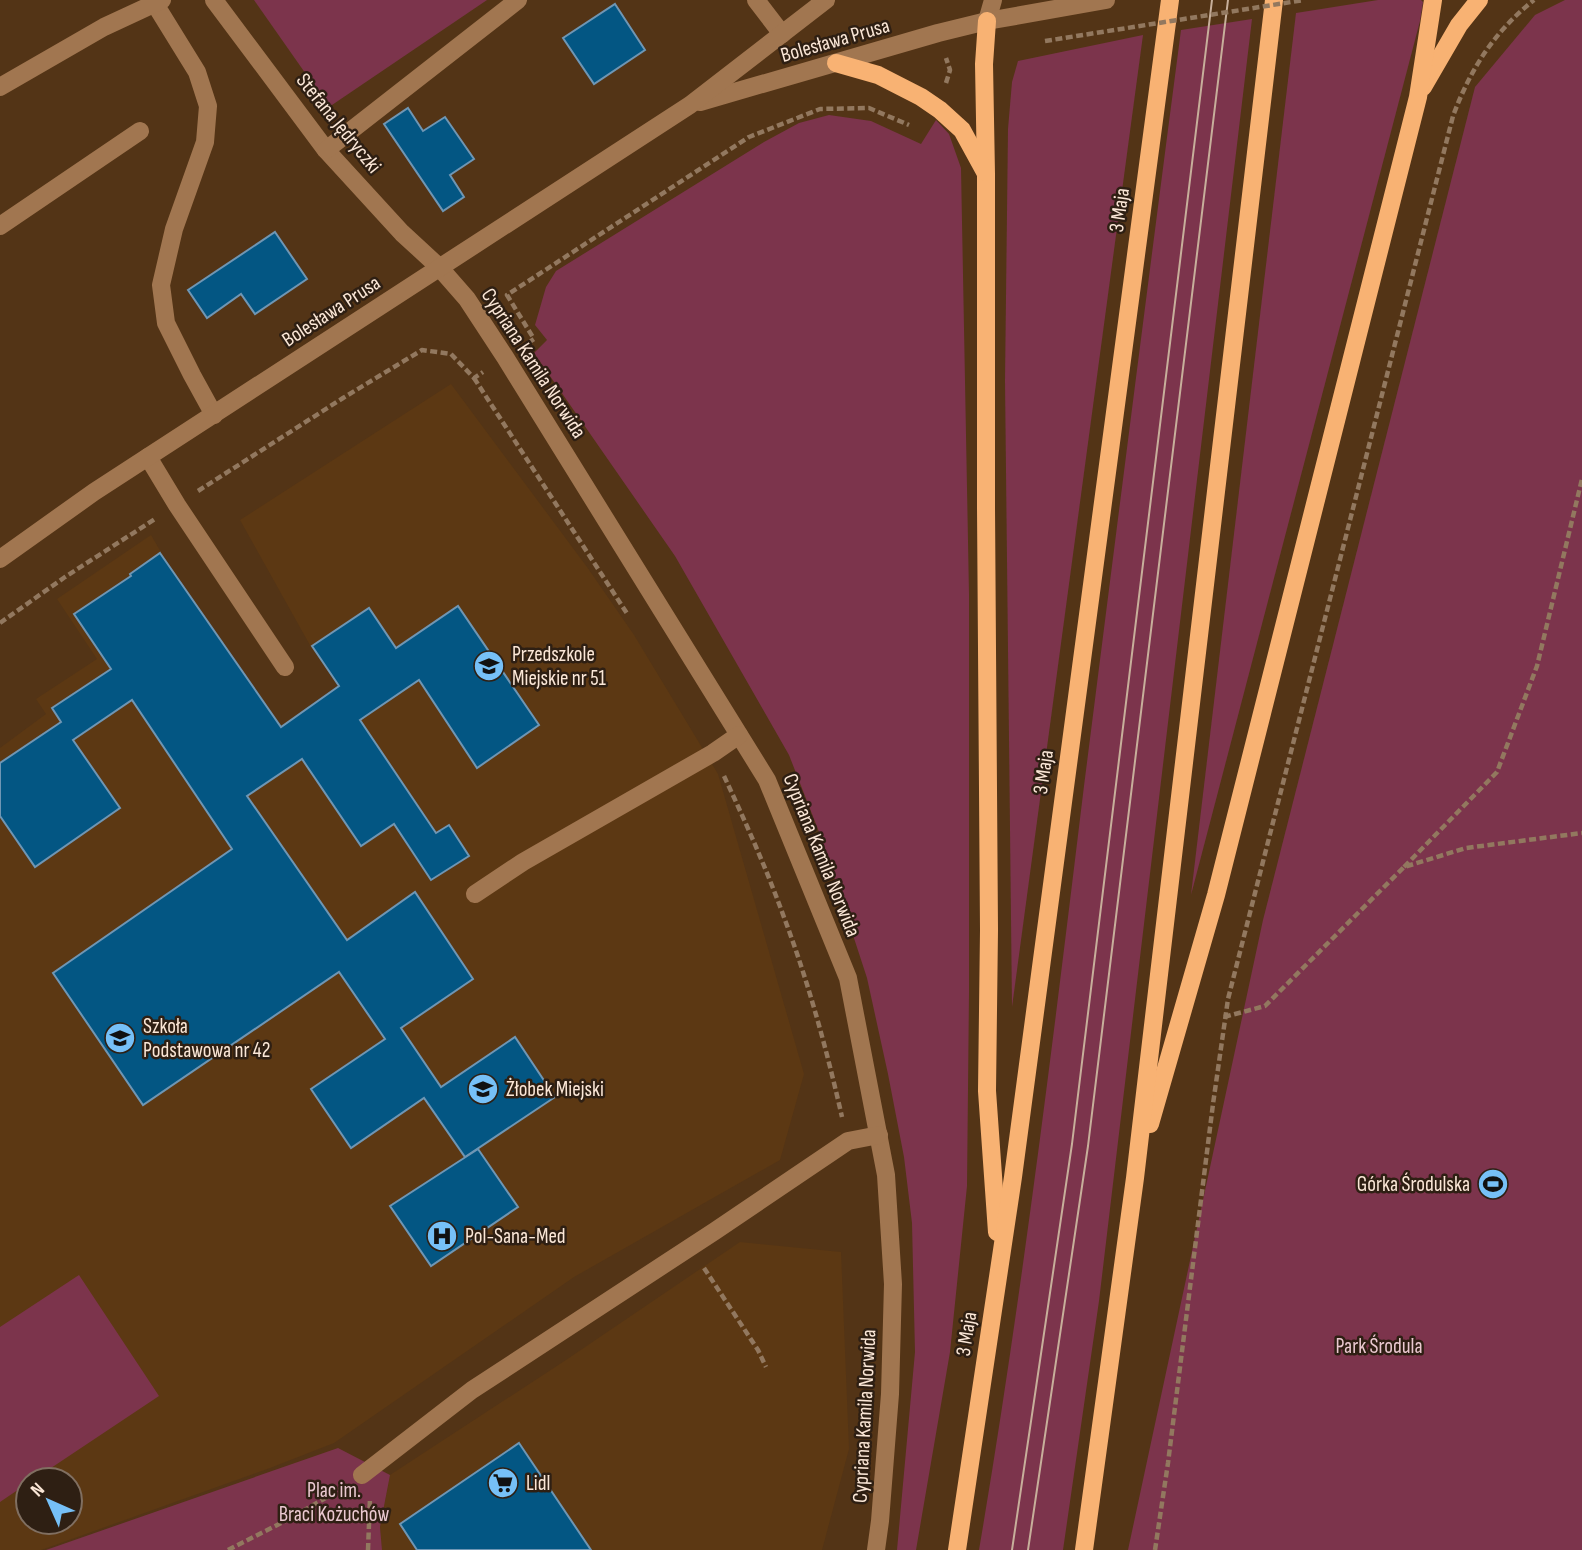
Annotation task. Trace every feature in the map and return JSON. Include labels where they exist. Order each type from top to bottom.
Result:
[{"type":"main road","name":"3 Maja","points":[[957,1550],[999,1267],[1170,0]]},
{"type":"main road","points":[[1084,1550],[1135,1178],[1274,0]]},
{"type":"main road","points":[[1135,1178],[1216,895],[1418,97],[1433,0]]},
{"type":"main road","points":[[1418,97],[1458,27],[1479,0]]},
{"type":"main road","points":[[987,21],[984,64],[989,916],[987,1091],[999,1267]]},
{"type":"main road","points":[[836,63],[878,75],[933,105],[962,130],[986,174]]},
{"type":"street","name":"Stefana Jędryczki","points":[[214,0],[327,150],[402,233],[439,267]]},
{"type":"street","points":[[327,150],[518,0]]},
{"type":"street","points":[[756,0],[782,34]]},
{"type":"street","name":"Bolesława Prusa","points":[[0,559],[94,492],[690,105],[827,0]]},
{"type":"street","points":[[987,21],[993,0]]},
{"type":"street","name":"Bolesława Prusa","points":[[690,105],[938,33],[987,21],[1106,0]]},
{"type":"street","points":[[0,87],[104,27],[159,2],[197,72],[208,106],[205,142],[174,229],[161,285],[166,323],[214,415]]},
{"type":"street","points":[[0,226],[140,131]]},
{"type":"street","name":"Cypriana Kamila Norwida","points":[[439,267],[467,299],[505,357],[767,780],[848,978],[886,1175],[893,1284],[890,1394],[876,1550]]},
{"type":"street","points":[[148,457],[285,667]]},
{"type":"street","points":[[475,894],[523,862],[713,753],[739,735]]},
{"type":"street","points":[[362,1475],[472,1390],[848,1141],[879,1135]]},
{"type":"path","points":[[1045,41],[1304,0]]},
{"type":"path","points":[[1155,1550],[1224,1017],[1453,116],[1466,84],[1495,37],[1534,0]]},
{"type":"path","points":[[343,398],[422,350],[451,354],[474,378],[534,339],[507,295],[749,137],[820,109],[869,108],[915,127],[943,91],[950,70],[938,33]]},
{"type":"path","points":[[1224,1017],[1265,1006],[1497,772],[1536,666],[1582,479]]},
{"type":"path","points":[[1404,867],[1466,849],[1582,833]]},
{"type":"path","points":[[711,1279],[758,1350],[766,1367]]},
{"type":"path","points":[[228,1550],[290,1518],[362,1475],[371,1493],[368,1550]]},
{"type":"shaded area","points":[[451,384],[634,635],[718,774],[804,1074],[780,1160],[574,1277],[334,1443],[84,1535],[84,1466],[14,1466],[14,1536],[80,1536],[41,1550],[0,1550],[0,748],[46,714],[36,699],[97,659],[57,599],[151,535],[280,726],[338,686],[311,647],[240,520]]},
{"type":"shaded area","points":[[740,1242],[841,1252],[849,1449],[822,1550],[382,1550],[380,1527],[390,1475]]},
{"type":"green space","points":[[254,0],[487,0],[329,107]]},
{"type":"green space","points":[[1378,0],[1421,0],[1420,21],[1191,895],[1296,13]]},
{"type":"green space","name":"Park Środula","points":[[1565,0],[1582,0],[1582,1550],[1128,1550],[1263,920],[1475,87],[1535,15]]},
{"type":"green space","points":[[1252,19],[1099,1301],[1063,1550],[979,1550],[1036,1169],[1181,30]]},
{"type":"green space","points":[[1143,35],[1012,1007],[1005,381],[1008,129],[1012,82],[1018,61]]},
{"type":"green space","points":[[829,115],[871,121],[921,144],[936,120],[949,134],[961,168],[969,594],[967,1186],[950,1352],[916,1550],[897,1550],[915,1352],[912,1223],[904,1157],[867,978],[821,837],[789,755],[675,556],[534,353],[547,340],[535,325],[546,287],[556,271],[764,142],[799,123]]},
{"type":"green space","points":[[79,1275],[159,1396],[54,1466],[14,1466],[14,1492],[0,1502],[0,1327]]},
{"type":"green space","name":"Plac im. Braci Kożuchów","points":[[338,1448],[390,1475],[380,1527],[382,1550],[46,1550]]},
{"type":"building","points":[[615,4],[645,50],[594,84],[563,38]]},
{"type":"building","points":[[408,108],[423,131],[445,117],[474,159],[450,175],[464,197],[443,211],[384,124]]},
{"type":"building","points":[[275,232],[307,279],[255,314],[241,294],[207,318],[188,290]]},
{"type":"building","points":[[160,553],[281,727],[339,686],[312,646],[369,608],[396,648],[458,606],[539,725],[477,768],[419,680],[360,720],[436,833],[449,825],[469,856],[431,880],[394,824],[361,846],[302,759],[247,796],[347,940],[415,892],[473,979],[401,1028],[441,1087],[515,1037],[555,1097],[465,1157],[424,1098],[351,1148],[311,1089],[385,1039],[339,972],[143,1105],[53,973],[232,849],[132,700],[73,740],[120,808],[35,867],[0,816],[0,763],[61,722],[52,708],[111,669],[74,614]]},
{"type":"building","name":"Pol-Sana-Med","points":[[478,1149],[518,1207],[431,1266],[390,1206]]},
{"type":"building","name":"Lidl","points":[[519,1443],[591,1550],[417,1550],[400,1524]]},
{"type":"tram line","points":[[1012,1550],[1072,1144],[1212,0]]},
{"type":"tram line","points":[[1028,1550],[1088,1146],[1228,0]]},
{"type":"place","name":"Przedszkole Miejskie nr 51","points":[[489,666]]},
{"type":"place","name":"Szkoła Podstawowa nr 42","points":[[120,1038]]},
{"type":"place","name":"Żłobek Miejski","points":[[483,1089]]},
{"type":"place","name":"Górka Środulska","points":[[1493,1184]]},
{"type":"place","name":"Pol-Sana-Med","points":[[442,1236]]},
{"type":"place","name":"Lidl","points":[[503,1483]]}]
